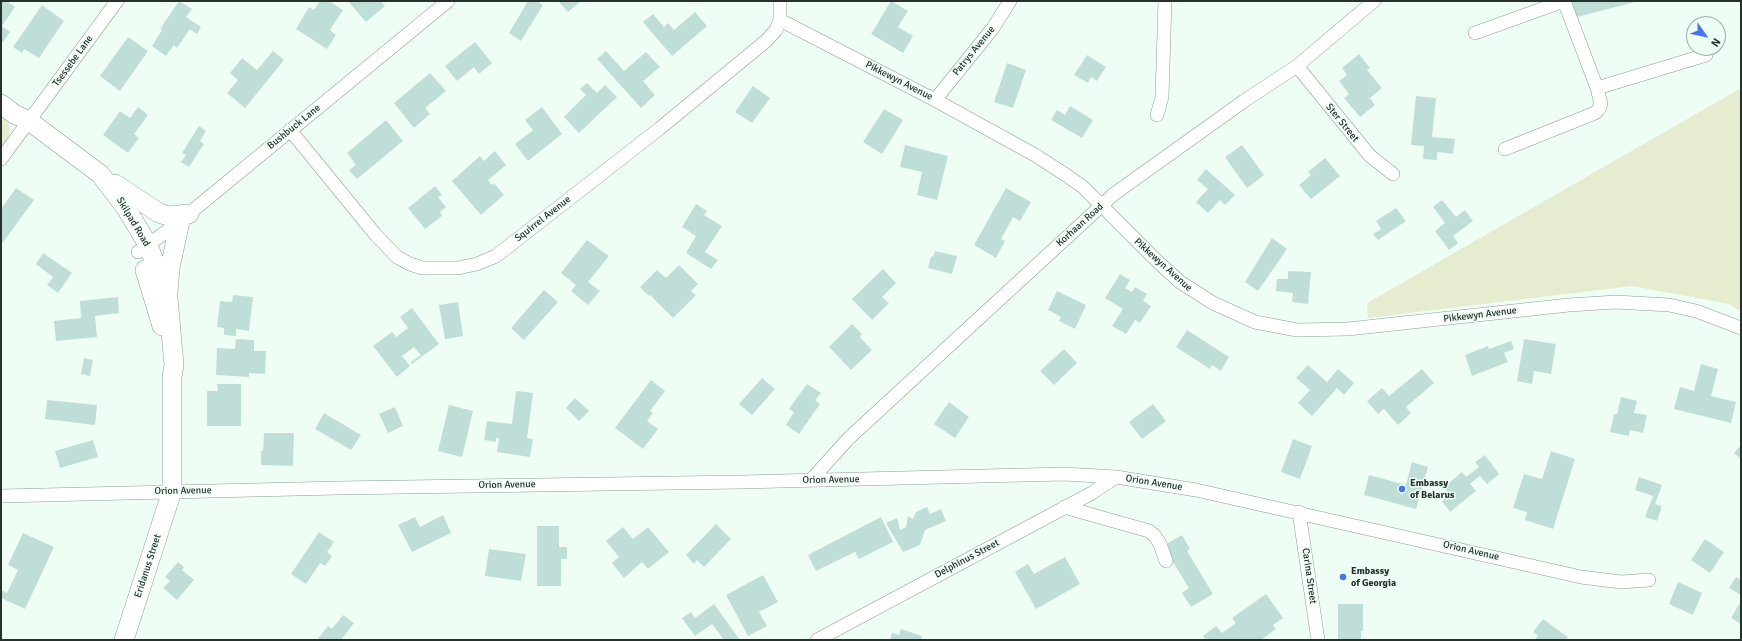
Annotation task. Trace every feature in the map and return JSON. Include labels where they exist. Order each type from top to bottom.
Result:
[{"type":"street","name":"Tsessebe Lane","points":[[1,159],[17,116],[117,1]]},
{"type":"street","name":"Bushbuck Lane","points":[[143,248],[184,218],[448,1]]},
{"type":"street","points":[[780,1],[780,20]]},
{"type":"street","name":"Patrys Avenue","points":[[935,100],[993,28],[1010,1]]},
{"type":"street","points":[[1157,115],[1162,97],[1165,1]]},
{"type":"street","name":"Korhaan Road","points":[[811,480],[849,438],[1101,205],[1143,172],[1244,101],[1297,66],[1374,1]]},
{"type":"street","points":[[1475,33],[1564,1],[1597,88],[1601,104],[1595,113],[1505,150]]},
{"type":"street","name":"Squirrel Avenue","points":[[290,130],[375,234],[397,257],[422,268],[458,268],[477,264],[496,256],[659,129],[766,41],[776,30],[780,20]]},
{"type":"street","name":"Pikkewyn Avenue","points":[[780,20],[935,100],[1054,167],[1083,187],[1157,261],[1196,294],[1233,314],[1269,326],[1304,330],[1348,329],[1569,305],[1616,302],[1669,305],[1696,311],[1741,328]]},
{"type":"street","points":[[1597,88],[1703,56]]},
{"type":"street","name":"Ster Street","points":[[1297,66],[1370,156],[1392,174]]},
{"type":"street","name":"Skilpad Road","points":[[17,116],[100,174],[126,208],[143,248],[168,298],[174,365],[172,377],[172,492]]},
{"type":"street","name":"Skilpad Road","points":[[17,116],[74,165],[96,187],[143,248],[147,274],[162,326],[168,366],[172,377]]},
{"type":"street","points":[[100,174],[159,213],[184,218],[170,268],[168,298]]},
{"type":"street","name":"Orion Avenue","points":[[1,496],[741,482],[1064,474],[1116,477],[1196,490],[1299,512],[1581,577],[1621,582],[1650,580]]},
{"type":"street","name":"Delphinus Street","points":[[817,640],[1092,493],[1116,477]]},
{"type":"street","name":"Eridanus Street","points":[[124,640],[172,492]]},
{"type":"street","points":[[1064,508],[1149,531],[1155,536],[1160,544],[1166,561]]},
{"type":"street","name":"Carina Street","points":[[1299,512],[1318,640]]},
{"type":"green space","points":[[1741,88],[1741,312],[1729,304],[1632,286],[1368,318],[1367,303]]},
{"type":"green space","points":[[1,112],[10,127],[8,142],[1,151]]},
{"type":"building","points":[[1,1],[7,1],[15,7],[2,26],[10,32],[3,42],[1,41]]},
{"type":"building","points":[[179,1],[192,9],[186,17],[201,27],[197,34],[190,29],[177,48],[174,45],[166,56],[152,46],[162,30],[160,29]]},
{"type":"building","points":[[320,1],[329,1],[343,10],[330,30],[336,35],[327,49],[296,29],[309,7],[314,10]]},
{"type":"building","points":[[348,1],[381,1],[385,6],[366,22]]},
{"type":"building","points":[[528,1],[537,1],[543,5],[521,41],[509,33]]},
{"type":"building","points":[[558,1],[581,1],[568,12]]},
{"type":"building","points":[[891,1],[908,11],[898,27],[913,36],[903,53],[871,34]]},
{"type":"building","points":[[1569,1],[1635,1],[1635,2],[1573,18]]},
{"type":"building","points":[[42,5],[64,21],[39,58],[24,49],[22,53],[13,47]]},
{"type":"building","points":[[695,12],[707,26],[672,56],[643,22],[653,14],[664,27],[668,23],[674,30]]},
{"type":"building","points":[[128,37],[148,51],[120,91],[100,76]]},
{"type":"building","points":[[475,42],[492,63],[479,74],[474,67],[457,81],[445,66]]},
{"type":"building","points":[[273,51],[284,60],[245,108],[227,93],[238,80],[230,73],[242,58],[257,70]]},
{"type":"building","points":[[606,51],[624,71],[646,52],[660,67],[643,81],[655,95],[641,108],[597,59]]},
{"type":"building","points":[[1359,54],[1370,68],[1367,70],[1382,88],[1370,98],[1375,105],[1360,117],[1344,98],[1349,94],[1339,81],[1347,75],[1342,68]]},
{"type":"building","points":[[1087,55],[1106,67],[1097,81],[1091,77],[1088,83],[1074,75]]},
{"type":"building","points":[[1007,63],[1026,70],[1013,108],[994,102]]},
{"type":"building","points":[[430,73],[446,91],[425,108],[430,114],[414,128],[394,103]]},
{"type":"building","points":[[587,83],[597,93],[605,85],[617,97],[579,133],[564,117],[586,95],[580,89]]},
{"type":"building","points":[[753,86],[770,98],[752,123],[735,112]]},
{"type":"building","points":[[1416,96],[1436,98],[1432,137],[1455,139],[1453,154],[1437,152],[1437,160],[1423,159],[1424,146],[1411,145]]},
{"type":"building","points":[[1070,106],[1093,120],[1082,138],[1051,120],[1057,110],[1065,115]]},
{"type":"building","points":[[138,107],[148,115],[134,134],[139,138],[128,153],[103,135],[120,111],[130,118]]},
{"type":"building","points":[[542,107],[562,134],[528,161],[515,144],[533,130],[525,120]]},
{"type":"building","points":[[884,109],[903,120],[882,154],[863,142]]},
{"type":"building","points":[[386,120],[403,141],[357,179],[349,170],[356,165],[347,153]]},
{"type":"building","points":[[199,126],[206,131],[200,141],[204,144],[189,167],[181,162],[186,155],[182,153]]},
{"type":"building","points":[[905,145],[948,156],[937,200],[917,195],[922,172],[900,167]]},
{"type":"building","points":[[1242,145],[1264,175],[1247,188],[1225,157]]},
{"type":"building","points":[[495,151],[506,165],[488,180],[492,185],[494,183],[504,195],[481,215],[452,181],[480,156],[484,161]]},
{"type":"building","points":[[1325,158],[1340,176],[1311,199],[1299,185],[1311,175],[1308,172]]},
{"type":"building","points":[[1206,169],[1235,195],[1225,205],[1220,200],[1208,213],[1196,202],[1208,189],[1197,180]]},
{"type":"building","points":[[435,186],[442,195],[438,197],[446,207],[440,212],[442,216],[425,229],[408,208]]},
{"type":"building","points":[[16,188],[34,200],[1,245],[1,209]]},
{"type":"building","points":[[1006,188],[1031,202],[1020,221],[1013,217],[1001,239],[1005,241],[996,258],[974,245]]},
{"type":"building","points":[[1442,200],[1456,217],[1465,210],[1473,221],[1453,236],[1458,243],[1449,250],[1435,231],[1445,223],[1433,207]]},
{"type":"building","points":[[696,204],[707,211],[704,215],[722,226],[705,252],[718,260],[711,269],[686,253],[696,236],[682,227]]},
{"type":"building","points":[[1396,208],[1406,221],[1378,240],[1373,234],[1381,229],[1376,221]]},
{"type":"building","points":[[1272,238],[1287,249],[1258,291],[1245,282]]},
{"type":"building","points":[[587,240],[609,256],[588,282],[600,291],[588,305],[571,291],[576,285],[561,273]]},
{"type":"building","points":[[935,251],[957,256],[952,274],[928,268],[931,256],[933,257]]},
{"type":"building","points":[[43,253],[72,273],[58,293],[47,285],[53,277],[36,264]]},
{"type":"building","points":[[679,265],[698,284],[691,291],[696,295],[673,318],[640,287],[657,270],[666,278]]},
{"type":"building","points":[[883,269],[896,283],[882,297],[889,303],[872,320],[852,299]]},
{"type":"building","points":[[1288,271],[1311,272],[1308,304],[1292,302],[1293,293],[1276,291],[1277,279],[1288,279]]},
{"type":"building","points":[[1120,274],[1130,280],[1125,288],[1132,292],[1135,287],[1147,294],[1143,301],[1151,306],[1140,323],[1135,320],[1126,334],[1112,326],[1123,309],[1105,298]]},
{"type":"building","points":[[544,290],[558,302],[524,340],[511,328]]},
{"type":"building","points":[[1057,291],[1086,305],[1075,329],[1059,321],[1061,317],[1048,310]]},
{"type":"building","points":[[233,295],[253,297],[249,331],[236,329],[236,336],[224,335],[224,328],[217,327],[220,301],[232,302]]},
{"type":"building","points":[[118,297],[119,313],[95,316],[97,337],[56,341],[54,321],[81,318],[80,301]]},
{"type":"building","points":[[458,302],[463,336],[445,339],[439,305]]},
{"type":"building","points":[[412,308],[439,344],[412,364],[411,362],[421,355],[414,347],[402,356],[410,366],[397,377],[373,346],[392,332],[396,337],[408,328],[400,317]]},
{"type":"building","points":[[852,324],[862,334],[860,337],[872,350],[851,370],[829,347]]},
{"type":"building","points":[[1187,330],[1229,357],[1221,371],[1212,365],[1210,369],[1176,347]]},
{"type":"building","points":[[236,339],[254,340],[254,351],[266,351],[265,374],[249,373],[249,377],[216,375],[217,348],[235,349]]},
{"type":"building","points":[[1524,339],[1556,344],[1551,374],[1534,371],[1532,384],[1517,381]]},
{"type":"building","points":[[1511,341],[1514,349],[1504,353],[1508,362],[1472,376],[1465,355],[1488,346],[1489,349]]},
{"type":"building","points":[[1064,349],[1077,363],[1054,385],[1040,371]]},
{"type":"building","points":[[84,358],[93,360],[90,376],[81,374]]},
{"type":"building","points":[[1701,364],[1718,369],[1711,396],[1736,402],[1731,423],[1674,409],[1680,387],[1694,391]]},
{"type":"building","points":[[1308,365],[1327,382],[1338,369],[1354,383],[1344,395],[1337,388],[1312,416],[1298,403],[1310,390],[1296,378]]},
{"type":"building","points":[[1422,369],[1434,383],[1406,407],[1411,413],[1398,425],[1384,409],[1378,414],[1367,401],[1382,388],[1389,396]]},
{"type":"building","points":[[762,378],[775,389],[752,415],[739,404]]},
{"type":"building","points":[[651,380],[665,391],[650,411],[653,413],[647,421],[658,429],[643,449],[615,428]]},
{"type":"building","points":[[217,384],[241,384],[241,426],[207,426],[207,391],[218,391]]},
{"type":"building","points":[[807,384],[821,393],[815,400],[820,404],[799,434],[786,425],[794,412],[789,409]]},
{"type":"building","points":[[516,391],[533,393],[527,438],[533,439],[530,457],[497,452],[499,438],[496,438],[496,442],[484,440],[487,421],[512,424]]},
{"type":"building","points":[[1621,397],[1637,401],[1634,413],[1647,415],[1643,433],[1630,430],[1629,436],[1610,432],[1614,414],[1617,414]]},
{"type":"building","points":[[575,398],[589,411],[579,421],[566,408]]},
{"type":"building","points":[[47,400],[97,405],[95,425],[45,419]]},
{"type":"building","points":[[949,402],[969,417],[955,438],[934,424]]},
{"type":"building","points":[[1153,404],[1166,421],[1142,439],[1129,422]]},
{"type":"building","points":[[449,405],[473,411],[462,457],[438,451]]},
{"type":"building","points":[[395,407],[403,426],[388,433],[379,414]]},
{"type":"building","points":[[324,413],[361,435],[351,450],[315,429]]},
{"type":"building","points":[[264,433],[294,433],[293,466],[261,465],[261,451],[263,451]]},
{"type":"building","points":[[1293,439],[1312,446],[1300,479],[1281,472]]},
{"type":"building","points":[[93,440],[98,457],[60,468],[55,451]]},
{"type":"building","points":[[1741,445],[1741,459],[1734,453]]},
{"type":"building","points":[[1551,451],[1575,459],[1553,529],[1525,520],[1527,512],[1513,508],[1524,474],[1542,479]]},
{"type":"building","points":[[1485,455],[1499,474],[1487,484],[1480,476],[1470,484],[1476,491],[1450,512],[1442,501],[1450,495],[1444,487],[1462,472],[1466,477],[1479,467],[1475,462]]},
{"type":"building","points":[[1412,462],[1428,467],[1416,509],[1364,495],[1369,475],[1406,485]]},
{"type":"building","points":[[1639,477],[1662,485],[1655,504],[1662,506],[1657,521],[1645,517],[1653,496],[1635,490]]},
{"type":"building","points":[[927,507],[930,514],[941,509],[946,521],[925,530],[920,545],[903,552],[886,523],[897,518],[900,530],[906,527],[908,516],[913,519],[916,512]]},
{"type":"building","points":[[443,515],[451,533],[412,552],[398,525],[415,517],[420,527]]},
{"type":"building","points":[[881,517],[893,542],[859,559],[855,552],[816,571],[808,555]]},
{"type":"building","points":[[716,524],[731,539],[704,567],[697,560],[694,564],[686,555]]},
{"type":"building","points":[[537,526],[559,526],[559,547],[567,547],[567,559],[561,559],[561,586],[537,586]]},
{"type":"building","points":[[623,527],[633,539],[648,527],[669,552],[648,569],[642,562],[624,578],[612,563],[619,557],[606,541]]},
{"type":"building","points":[[319,532],[334,542],[327,552],[332,556],[325,566],[320,563],[306,584],[291,574]]},
{"type":"building","points":[[23,533],[54,547],[25,609],[1,598],[1,590],[7,593],[18,570],[8,565]]},
{"type":"building","points":[[1182,535],[1190,549],[1187,551],[1213,594],[1191,607],[1182,593],[1189,588],[1163,546]]},
{"type":"building","points":[[1705,539],[1724,552],[1710,573],[1691,560]]},
{"type":"building","points":[[489,549],[526,554],[521,581],[485,576]]},
{"type":"building","points":[[1065,557],[1080,584],[1036,609],[1015,572],[1028,564],[1034,574]]},
{"type":"building","points":[[178,562],[184,567],[182,570],[194,580],[177,600],[163,588],[170,581],[165,577]]},
{"type":"building","points":[[763,575],[778,602],[759,612],[767,626],[748,636],[726,595]]},
{"type":"building","points":[[1736,577],[1741,580],[1741,595],[1729,588]]},
{"type":"building","points":[[1678,582],[1702,593],[1693,615],[1669,604]]},
{"type":"building","points":[[1266,594],[1283,618],[1273,625],[1276,629],[1261,640],[1206,640],[1203,636],[1216,626],[1222,633],[1236,623],[1232,618]]},
{"type":"building","points":[[1741,601],[1741,624],[1731,618]]},
{"type":"building","points":[[714,604],[740,640],[724,640],[712,624],[695,636],[682,618],[691,612],[695,618]]},
{"type":"building","points":[[1338,604],[1363,604],[1363,631],[1361,631],[1361,640],[1338,640]]},
{"type":"building","points":[[343,615],[354,623],[341,640],[317,640],[328,626],[332,629]]},
{"type":"building","points":[[1543,619],[1568,637],[1566,640],[1535,640],[1538,636],[1533,632]]},
{"type":"building","points":[[901,629],[922,636],[921,640],[890,640],[892,633],[899,635]]},
{"type":"place","name":"Embassy of Belarus","points":[[1402,489]]},
{"type":"place","name":"Embassy of Georgia","points":[[1343,577]]}]
